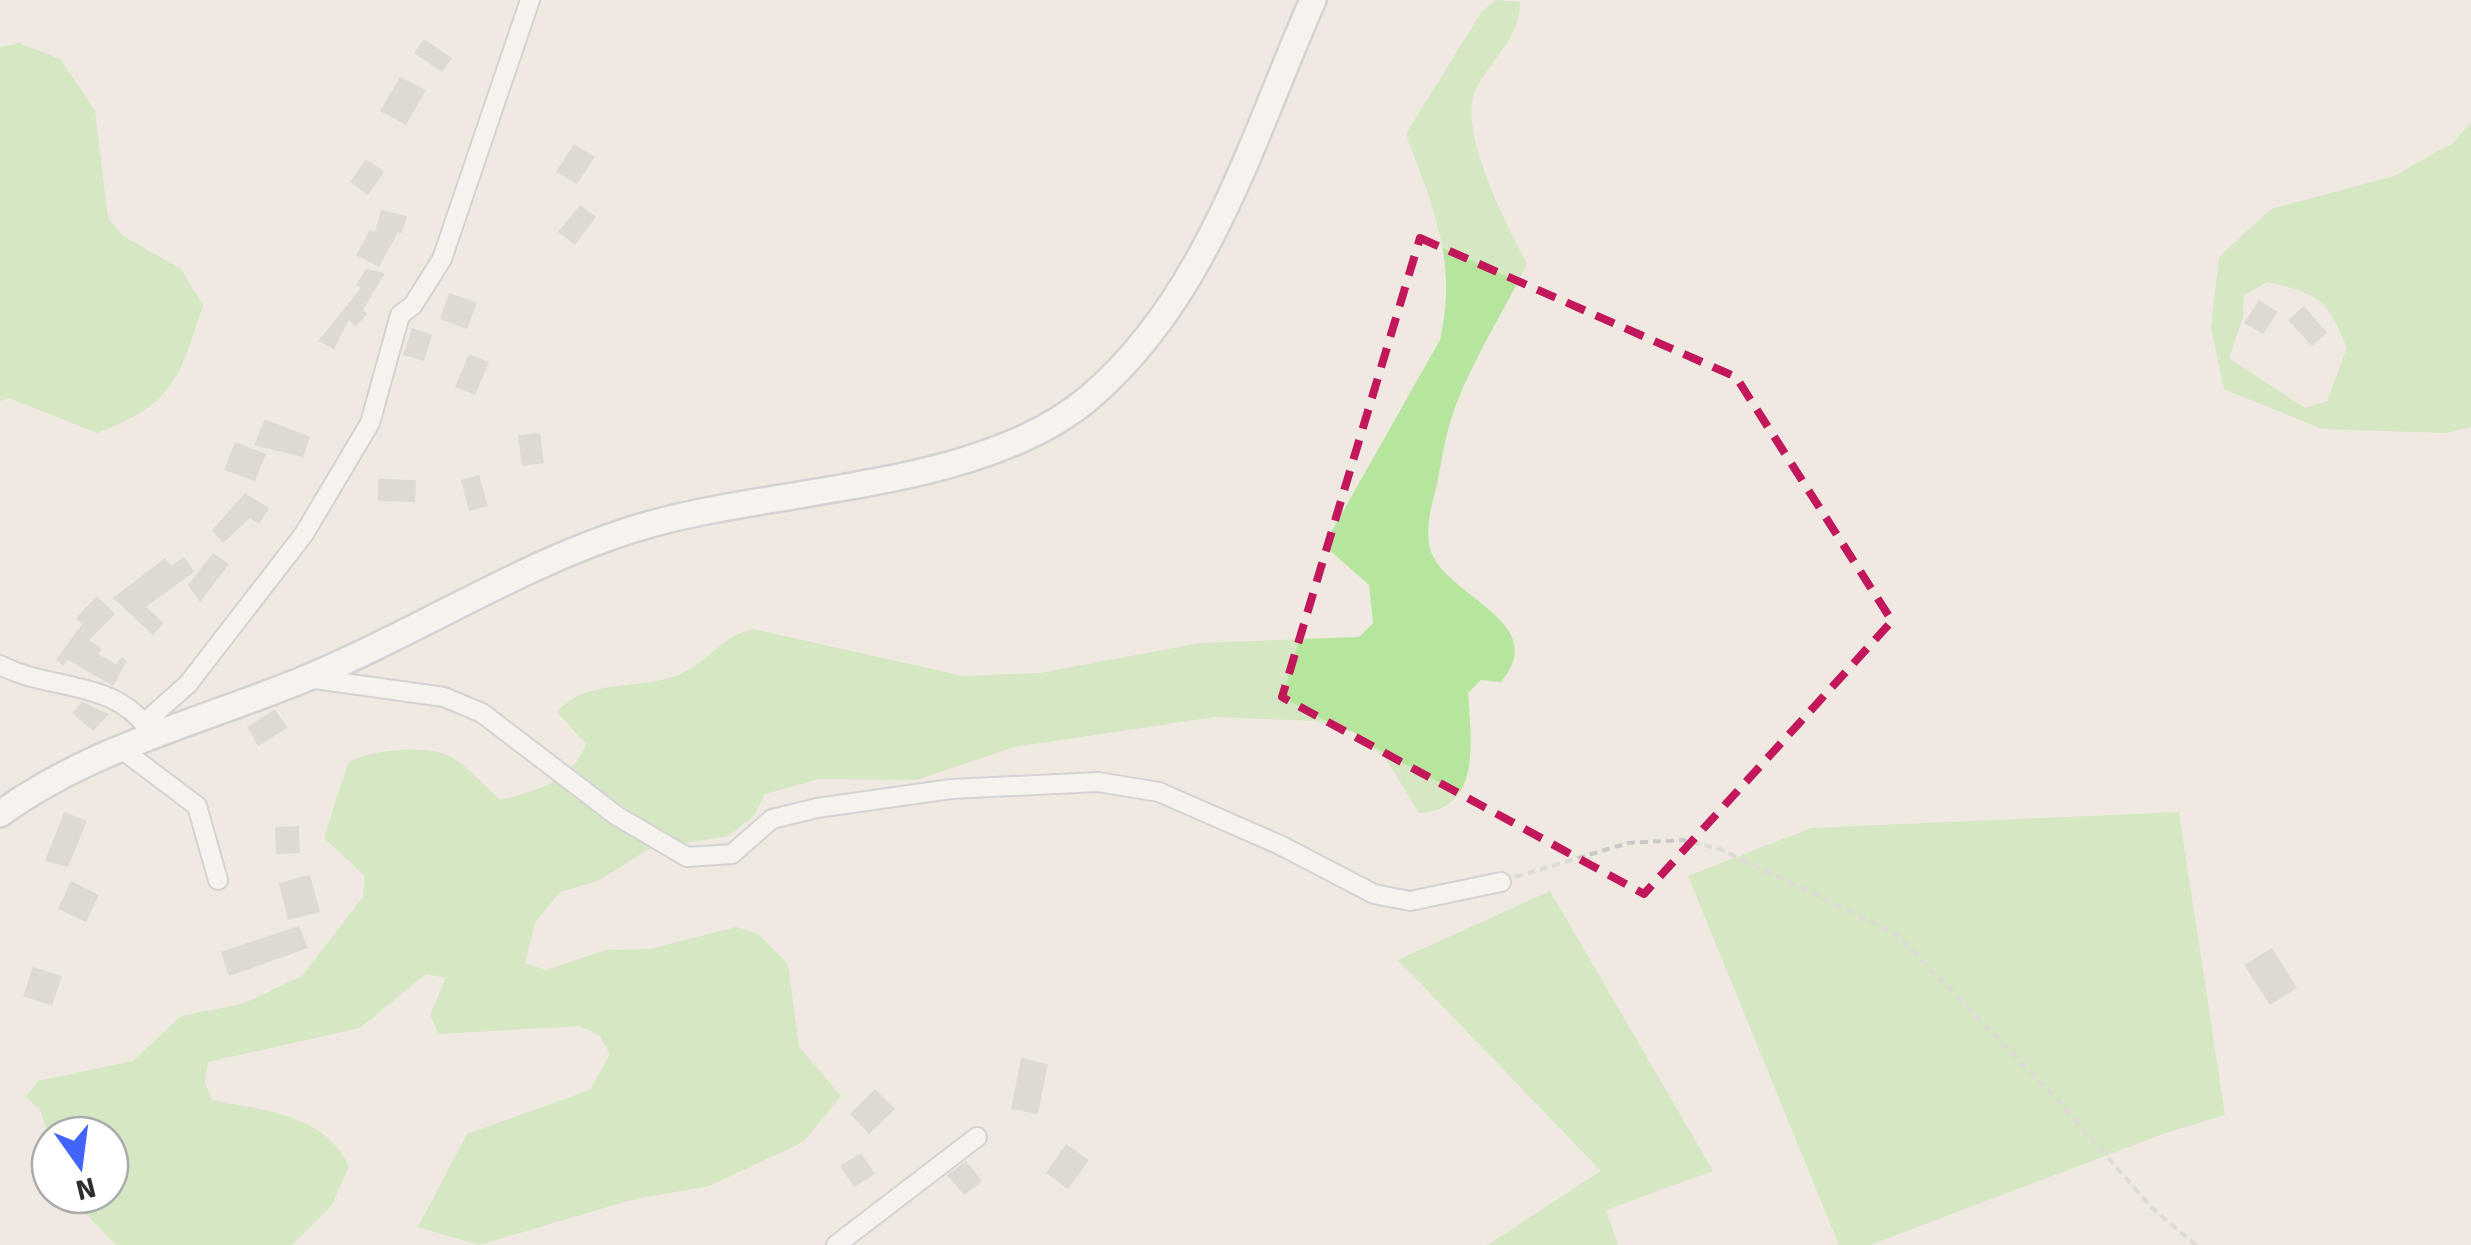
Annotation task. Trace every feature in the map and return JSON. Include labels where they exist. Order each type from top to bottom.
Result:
[{"type":"street","points":[[0,814],[120,748],[148,728],[188,684],[304,534],[370,424],[400,315],[412,305],[442,258],[530,0]]},
{"type":"street","points":[[148,728],[308,678],[568,551],[603,539],[687,514],[912,472],[971,456],[1048,425],[1088,399],[1157,328],[1191,275],[1313,0]]},
{"type":"street","points":[[0,665],[53,684],[96,691],[115,699],[148,728]]},
{"type":"street","points":[[308,678],[444,697],[482,713],[618,816],[686,857],[732,854],[772,819],[817,808],[951,789],[1098,782],[1159,792],[1280,845],[1374,894],[1410,901],[1501,882]]},
{"type":"street","points":[[120,748],[197,806],[218,880]]},
{"type":"street","points":[[836,1245],[977,1138]]},
{"type":"path","points":[[1501,882],[1628,843],[1682,840],[1720,849],[1894,933],[2054,1096],[2152,1208],[2196,1245]]},
{"type":"highlighted area","points":[[1420,238],[1736,377],[1892,621],[1644,894],[1282,697]]},
{"type":"green space","points":[[1497,0],[1520,2],[1516,26],[1476,89],[1472,107],[1473,128],[1486,177],[1527,264],[1475,363],[1450,423],[1428,536],[1437,562],[1504,624],[1513,641],[1513,660],[1501,682],[1481,680],[1468,693],[1468,770],[1454,800],[1439,809],[1419,813],[1386,759],[1354,732],[1316,721],[1215,717],[1014,747],[917,780],[819,779],[765,794],[754,816],[728,836],[649,849],[598,881],[560,892],[535,923],[525,963],[546,970],[605,950],[650,949],[736,927],[758,934],[788,964],[799,1047],[841,1096],[803,1142],[709,1186],[631,1200],[479,1245],[418,1227],[467,1134],[590,1090],[610,1054],[600,1036],[580,1026],[439,1034],[430,1015],[446,978],[426,974],[360,1028],[208,1062],[205,1082],[212,1100],[271,1112],[308,1125],[338,1148],[349,1166],[332,1205],[292,1245],[116,1245],[87,1215],[130,1215],[130,1115],[42,1115],[26,1097],[38,1081],[133,1061],[181,1016],[242,1004],[302,976],[363,897],[365,876],[324,838],[348,763],[386,751],[434,751],[457,760],[500,800],[527,793],[572,768],[586,744],[557,712],[569,701],[599,689],[681,674],[732,637],[753,629],[963,676],[1040,673],[1200,643],[1359,637],[1373,623],[1369,585],[1324,545],[1440,340],[1445,311],[1444,259],[1440,235],[1406,134],[1482,11]]},
{"type":"green space","points":[[19,43],[60,59],[95,111],[108,218],[123,236],[181,269],[203,305],[170,386],[143,411],[97,433],[9,398],[0,401],[0,47]]},
{"type":"green space","points":[[2471,122],[2471,427],[2446,433],[2322,429],[2224,389],[2211,328],[2219,257],[2271,209],[2394,176],[2453,143]],"holes":[[[2267,282],[2309,295],[2327,308],[2347,348],[2327,401],[2305,408],[2229,358],[2243,318],[2244,295]]]},
{"type":"green space","points":[[2179,812],[2225,1115],[2163,1134],[1870,1245],[1839,1245],[1688,876],[1811,828]]},
{"type":"green space","points":[[1550,891],[1713,1171],[1606,1210],[1618,1245],[1487,1245],[1601,1171],[1398,960]]},
{"type":"building","points":[[424,39],[452,58],[442,72],[414,53]]},
{"type":"building","points":[[400,77],[426,90],[406,125],[380,111]]},
{"type":"building","points":[[574,144],[595,157],[577,184],[556,172]]},
{"type":"building","points":[[366,159],[384,172],[368,195],[350,182]]},
{"type":"building","points":[[580,205],[596,217],[575,245],[558,232]]},
{"type":"building","points":[[381,210],[407,216],[402,233],[398,232],[379,267],[356,255],[370,230],[375,232]]},
{"type":"building","points":[[366,269],[385,273],[363,310],[367,314],[356,327],[349,320],[334,349],[318,341],[361,288],[356,285]]},
{"type":"building","points":[[449,293],[477,303],[467,329],[440,319]]},
{"type":"building","points":[[2259,300],[2278,312],[2263,334],[2244,323]]},
{"type":"building","points":[[2304,306],[2327,333],[2312,346],[2288,320]]},
{"type":"building","points":[[412,328],[432,335],[424,361],[403,355]]},
{"type":"building","points":[[469,354],[489,362],[475,395],[455,387]]},
{"type":"building","points":[[265,419],[310,437],[303,457],[254,445]]},
{"type":"building","points":[[540,433],[544,463],[522,466],[518,435]]},
{"type":"building","points":[[235,442],[266,454],[255,481],[224,470]]},
{"type":"building","points":[[479,475],[488,506],[469,511],[461,480]]},
{"type":"building","points":[[378,479],[416,480],[415,502],[378,501]]},
{"type":"building","points":[[245,493],[269,508],[259,524],[250,518],[223,543],[212,530]]},
{"type":"building","points":[[213,553],[229,564],[200,602],[188,585]]},
{"type":"building","points":[[184,557],[194,572],[146,607],[164,623],[153,635],[113,598],[165,558],[171,566]]},
{"type":"building","points":[[97,596],[115,614],[89,640],[102,649],[98,654],[116,664],[122,657],[127,661],[113,686],[68,660],[63,666],[56,660],[82,624],[76,618]]},
{"type":"building","points":[[82,702],[109,714],[93,731],[72,713]]},
{"type":"building","points":[[275,709],[287,728],[258,746],[247,727]]},
{"type":"building","points":[[64,812],[87,821],[68,867],[45,861]]},
{"type":"building","points":[[299,826],[300,853],[276,854],[275,827]]},
{"type":"building","points":[[310,875],[320,912],[288,920],[279,883]]},
{"type":"building","points":[[71,881],[99,895],[86,922],[58,909]]},
{"type":"building","points":[[299,926],[308,948],[229,976],[221,952]]},
{"type":"building","points":[[2272,948],[2297,988],[2270,1005],[2244,965]]},
{"type":"building","points":[[33,967],[62,976],[52,1006],[23,996]]},
{"type":"building","points":[[1021,1058],[1048,1064],[1038,1114],[1011,1109]]},
{"type":"building","points":[[875,1089],[895,1109],[869,1134],[850,1114]]},
{"type":"building","points":[[1066,1144],[1089,1160],[1068,1189],[1046,1173]]},
{"type":"building","points":[[861,1153],[875,1174],[854,1187],[840,1166]]},
{"type":"building","points":[[966,1161],[982,1181],[964,1195],[947,1175]]}]
